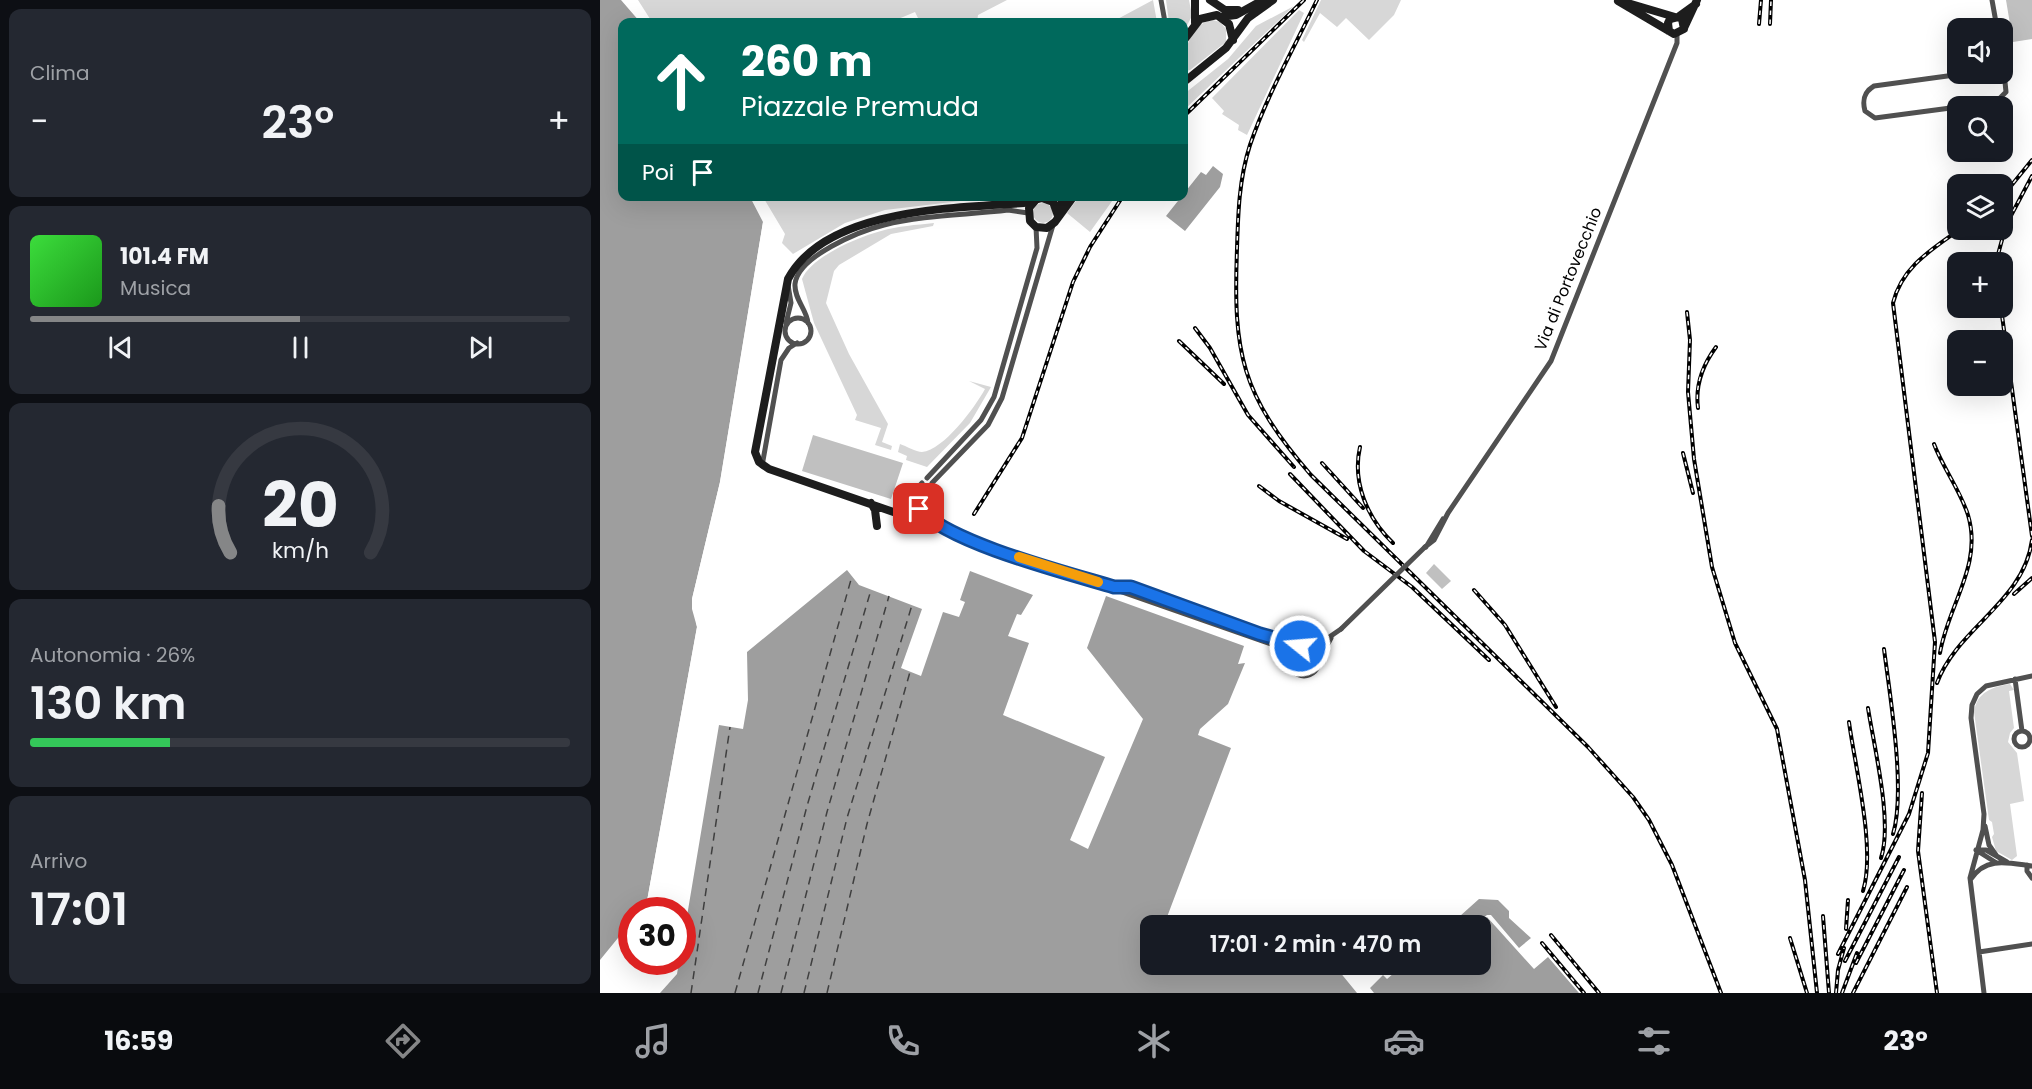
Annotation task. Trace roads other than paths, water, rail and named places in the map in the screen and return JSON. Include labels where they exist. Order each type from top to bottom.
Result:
[{"type":"street","points":[[1161,0],[1164,18]]},
{"type":"street","points":[[1195,0],[1195,23]]},
{"type":"street","points":[[1209,0],[1230,11],[1250,6]]},
{"type":"street","points":[[1209,0],[1218,16],[1229,24],[1233,40]]},
{"type":"street","points":[[1188,34],[1195,23],[1204,17],[1236,15],[1263,0]]},
{"type":"street","points":[[1188,77],[1233,40],[1248,18],[1273,0]]},
{"type":"street","points":[[1618,0],[1684,21],[1677,31]]},
{"type":"street","points":[[1618,0],[1677,31]]},
{"type":"street","points":[[1992,0],[1995,18]]},
{"type":"street","points":[[1676,17],[1696,2]]},
{"type":"street","points":[[1677,31],[1696,2]]},
{"type":"street","name":"Via di Portovecchio","points":[[1306,646],[1333,635],[1341,629],[1425,548],[1551,361],[1677,43],[1677,31],[1668,23],[1676,17]]},
{"type":"street","points":[[1947,76],[1874,86],[1867,92],[1863,103],[1868,114],[1875,118],[1947,109]]},
{"type":"street","points":[[1035,201],[1028,213],[1030,221],[1036,227],[1047,228],[1053,225]]},
{"type":"street","points":[[797,343],[787,338],[788,279],[796,265],[816,246],[874,220],[1035,201]]},
{"type":"street","points":[[1052,201],[1058,213]]},
{"type":"street","points":[[932,483],[987,425],[1002,398],[1053,225],[1063,201]]},
{"type":"street","points":[[1058,213],[1069,201]]},
{"type":"street","points":[[762,466],[781,360],[789,348],[805,341],[810,335],[808,323],[797,296],[796,281],[805,265],[824,250],[887,224],[1008,210],[1028,213]]},
{"type":"street","points":[[927,478],[979,422],[994,397],[1036,248],[1036,227]]},
{"type":"street","points":[[786,323],[802,318],[808,323]]},
{"type":"street","points":[[786,323],[755,452],[762,466],[905,516],[935,524],[983,545],[1114,587],[1274,645],[1284,651],[1294,671],[1305,675],[1315,671],[1319,661],[1317,653],[1306,646],[1273,638],[1131,587],[1114,587]]},
{"type":"street","points":[[896,511],[922,483]]},
{"type":"street","points":[[927,488],[919,501],[919,509],[935,524]]},
{"type":"street","points":[[909,496],[919,501]]},
{"type":"street","points":[[871,503],[875,510],[877,526]]},
{"type":"street","points":[[905,516],[912,515],[919,509]]},
{"type":"street","name":"Via di Portovecchio","points":[[1319,661],[1333,635]]},
{"type":"street","points":[[1289,661],[1293,651],[1306,646]]},
{"type":"street","points":[[1996,859],[1989,845],[1984,821],[1971,718],[1972,705],[1977,694],[1986,686],[2032,676]]},
{"type":"street","points":[[2015,679],[2022,731],[2031,738],[2024,747],[2016,745],[2015,736],[2022,731]]},
{"type":"street","points":[[1984,821],[1970,880],[1984,993]]},
{"type":"street","points":[[1976,850],[2008,863],[2030,866],[2027,871],[2032,878]]},
{"type":"street","points":[[1970,880],[1984,865],[1996,859]]},
{"type":"street","points":[[1979,952],[2032,945]]},
{"type":"railway","points":[[1188,112],[1304,0]]},
{"type":"railway","points":[[1317,0],[1257,126],[1246,158],[1241,184],[1237,236],[1237,317],[1246,371],[1256,396],[1269,420],[1311,475],[1588,747],[1633,797],[1649,820],[1672,865],[1721,993]]},
{"type":"railway","points":[[1759,24],[1761,0]]},
{"type":"railway","points":[[1770,24],[1771,0]]},
{"type":"railway","points":[[2013,183],[2032,160]]},
{"type":"railway","points":[[1999,252],[2006,225],[2032,176]]},
{"type":"railway","points":[[974,514],[1022,438],[1073,282],[1090,247],[1120,201]]},
{"type":"railway","points":[[1838,954],[1909,814],[1928,753],[1935,642],[1893,303],[1897,290],[1910,269],[1947,239]]},
{"type":"railway","points":[[1687,312],[1690,340],[1688,392],[1694,459],[1712,567],[1735,643],[1777,729],[1805,880],[1817,993]]},
{"type":"railway","points":[[2002,318],[2032,536]]},
{"type":"railway","points":[[1195,328],[1210,348],[1248,415],[1294,467]]},
{"type":"railway","points":[[1179,341],[1224,384]]},
{"type":"railway","points":[[1698,408],[1701,376],[1716,347]]},
{"type":"railway","points":[[1934,444],[1965,506],[1971,533],[1968,568],[1944,635],[1940,653]]},
{"type":"railway","points":[[1360,447],[1358,473],[1364,499],[1376,522],[1393,543]]},
{"type":"railway","points":[[1683,453],[1693,493]]},
{"type":"railway","points":[[1322,463],[1363,508]]},
{"type":"railway","points":[[1290,474],[1364,551],[1412,587],[1489,660]]},
{"type":"railway","points":[[1259,486],[1279,501],[1347,539]]},
{"type":"railway","points":[[1937,683],[1946,664],[1959,646],[2017,581],[2026,562],[2032,540]]},
{"type":"railway","points":[[2014,594],[2032,578]]},
{"type":"railway","points":[[1474,590],[1505,625],[1556,707]]},
{"type":"railway","points":[[1884,649],[1897,769],[1897,816],[1893,834]]},
{"type":"railway","points":[[1868,708],[1884,805],[1884,843],[1881,858]]},
{"type":"railway","points":[[1849,722],[1866,831],[1866,874],[1863,891]]},
{"type":"railway","points":[[1922,793],[1918,851],[1937,993]]},
{"type":"railway","points":[[1845,961],[1899,857]]},
{"type":"railway","points":[[1856,963],[1904,870]]},
{"type":"railway","points":[[1853,993],[1907,887]]},
{"type":"railway","points":[[1846,929],[1848,900]]},
{"type":"railway","points":[[1823,916],[1829,993]]},
{"type":"railway","points":[[1551,935],[1599,993]]},
{"type":"railway","points":[[1790,938],[1807,993]]},
{"type":"railway","points":[[1542,943],[1584,993]]},
{"type":"railway","points":[[1836,993],[1838,970],[1844,948]]},
{"type":"railway","points":[[1842,993],[1857,953]]}]
